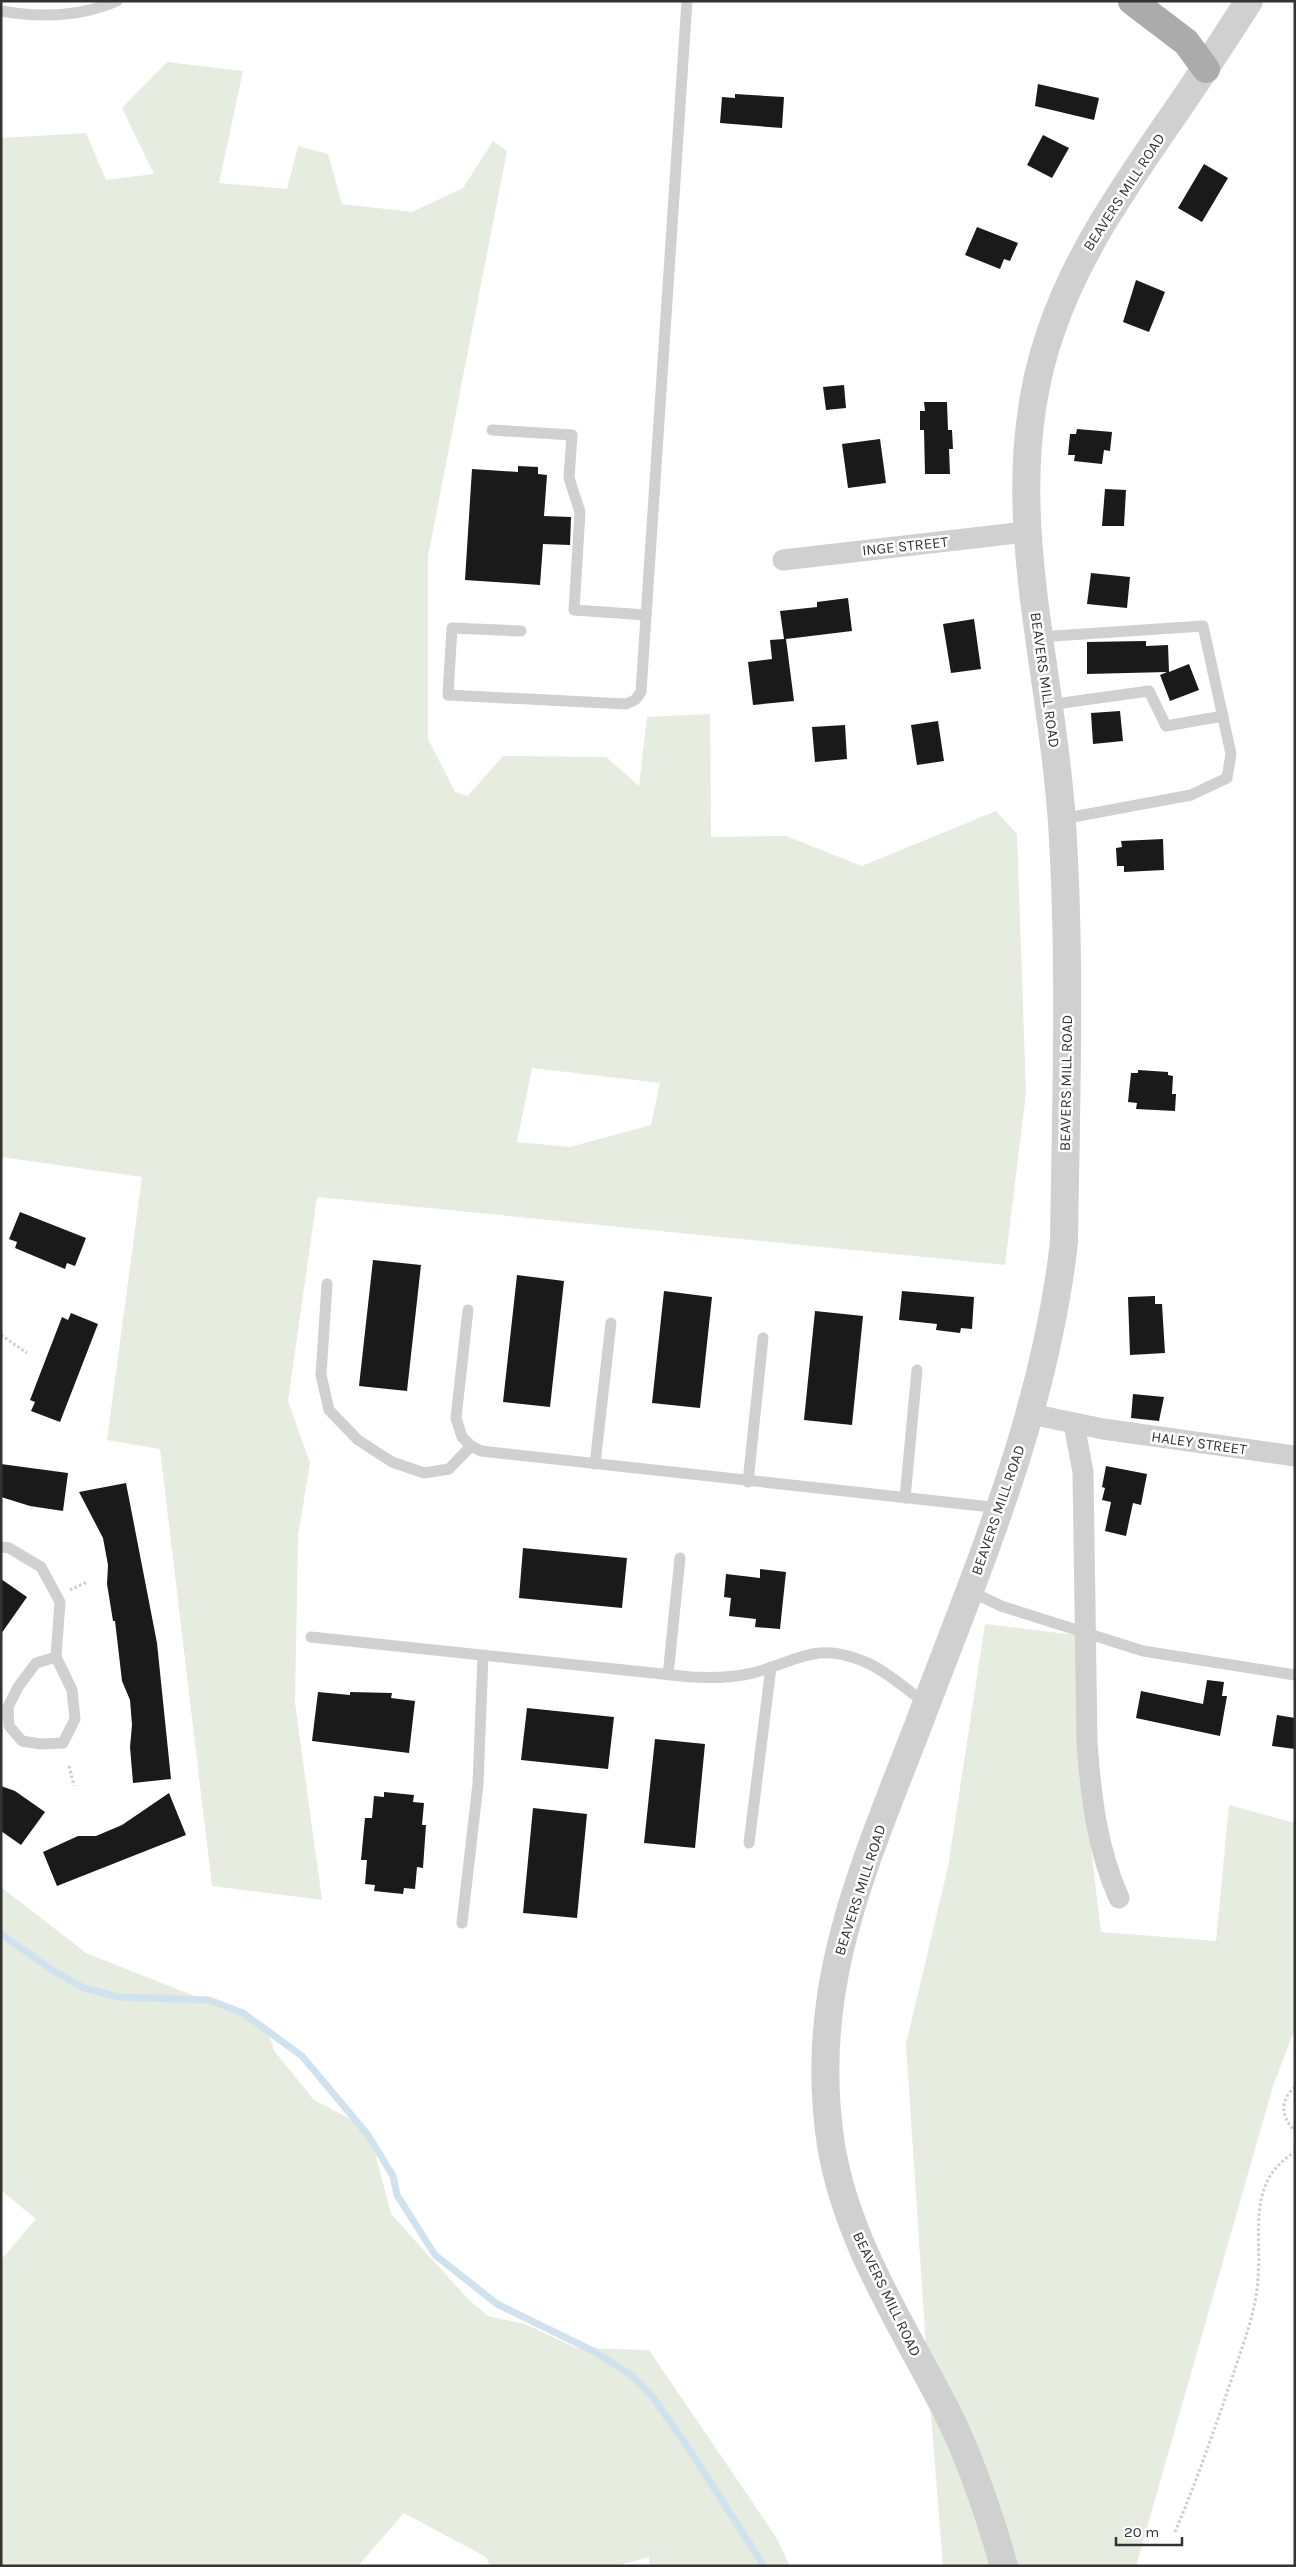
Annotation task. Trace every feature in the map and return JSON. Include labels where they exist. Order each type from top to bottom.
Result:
[{"type":"main road","points":[[1132,1],[1186,42],[1206,69]]},
{"type":"street","name":"BEAVERS MILL ROAD","points":[[1004,2566],[971,2468],[949,2417],[895,2316],[856,2231],[840,2184],[832,2146],[825,2087],[826,2028],[830,1989],[841,1940],[867,1861],[970,1591],[1031,1414],[1049,1343],[1064,1242],[1067,1026],[1066,902],[1062,819],[1026,532],[1026,480],[1030,415],[1050,333],[1068,284],[1092,238],[1114,202],[1206,69],[1250,1]]},
{"type":"street","name":"INGE STREET","points":[[783,560],[1026,532]]},
{"type":"street","points":[[1031,1414],[1074,1424],[1084,1472],[1087,1742],[1090,1787],[1100,1847],[1108,1874],[1119,1898]]},
{"type":"street","name":"HALEY STREET","points":[[1074,1424],[1295,1456]]},
{"type":"lane","points":[[1,11],[54,17],[75,14],[117,1]]},
{"type":"lane","points":[[521,631],[452,628],[448,695],[626,704],[635,700],[641,692],[687,1]]},
{"type":"lane","points":[[492,430],[572,435],[569,478],[580,512],[574,610],[646,615]]},
{"type":"lane","points":[[1039,637],[1203,626],[1231,754],[1227,778],[1191,795],[1062,819]]},
{"type":"lane","points":[[1048,705],[1149,691],[1166,726],[1222,716]]},
{"type":"lane","points":[[327,1284],[321,1375],[328,1410],[358,1440],[392,1462],[424,1473],[449,1469],[471,1446]]},
{"type":"lane","points":[[468,1310],[456,1418],[462,1437],[471,1446],[481,1451],[748,1482],[1000,1508]]},
{"type":"lane","points":[[595,1464],[611,1323]]},
{"type":"lane","points":[[748,1482],[763,1338]]},
{"type":"lane","points":[[905,1498],[917,1370]]},
{"type":"lane","points":[[1,1547],[9,1548],[41,1567],[60,1602],[56,1657],[72,1690],[76,1719],[63,1743],[41,1744],[22,1741],[9,1726],[8,1707],[18,1687],[36,1663],[56,1657]]},
{"type":"lane","points":[[668,1675],[680,1558]]},
{"type":"lane","points":[[970,1591],[1002,1606],[1143,1651],[1295,1675]]},
{"type":"lane","points":[[311,1637],[668,1675],[716,1678],[748,1674],[771,1667],[796,1656],[823,1652],[845,1654],[865,1662],[927,1704]]},
{"type":"lane","points":[[462,1924],[478,1784],[483,1656]]},
{"type":"lane","points":[[749,1843],[771,1667]]},
{"type":"path","points":[[1,1335],[27,1354]]},
{"type":"path","points":[[67,1591],[87,1582]]},
{"type":"path","points":[[69,1766],[74,1786]]},
{"type":"path","points":[[1295,2087],[1288,2093],[1283,2103],[1283,2112],[1287,2123],[1295,2131]]},
{"type":"path","points":[[1175,2532],[1204,2462],[1251,2320],[1258,2280],[1259,2205],[1262,2190],[1270,2173],[1282,2160],[1295,2152]]},
{"type":"shaded area","points":[[167,62],[243,71],[219,183],[287,189],[298,146],[328,154],[342,204],[412,212],[463,188],[493,141],[507,151],[428,556],[428,739],[455,792],[468,796],[503,756],[606,757],[639,786],[647,717],[710,714],[711,837],[786,836],[862,866],[996,811],[1017,834],[1026,1093],[1005,1265],[317,1197],[288,1401],[310,1463],[298,1536],[295,1703],[322,1900],[212,1886],[160,1449],[107,1440],[142,1177],[1,1157],[1,138],[86,133],[106,180],[154,174],[122,108]],"holes":[[[532,1068],[660,1083],[651,1125],[570,1147],[517,1142]]]},
{"type":"shaded area","points":[[985,1624],[1077,1635],[1078,1736],[1101,1932],[1216,1941],[1229,1805],[1295,1823],[1295,2029],[1273,2086],[1136,2566],[943,2566],[928,2377],[906,2044],[948,1867]]},
{"type":"shaded area","points":[[1,1887],[86,1953],[265,2024],[275,2052],[314,2100],[356,2122],[371,2138],[391,2214],[469,2300],[488,2316],[525,2324],[576,2348],[649,2350],[776,2537],[790,2566],[649,2566],[649,2557],[615,2566],[490,2566],[486,2557],[404,2513],[358,2566],[1,2566],[1,2260],[36,2219],[1,2190]]},
{"type":"building","points":[[1038,84],[1099,98],[1094,120],[1035,106]]},
{"type":"building","points":[[735,94],[784,97],[782,128],[720,123],[722,97],[735,98]]},
{"type":"building","points":[[1043,135],[1069,148],[1052,178],[1027,165]]},
{"type":"building","points":[[1204,164],[1228,178],[1202,222],[1178,208]]},
{"type":"building","points":[[977,227],[1018,243],[1010,261],[1004,259],[1000,269],[965,255]]},
{"type":"building","points":[[1136,280],[1165,292],[1149,332],[1123,322]]},
{"type":"building","points":[[844,385],[846,408],[826,410],[823,387]]},
{"type":"building","points":[[924,402],[947,402],[948,430],[952,430],[953,449],[949,449],[950,474],[925,474],[924,430],[920,430],[920,411],[925,411]]},
{"type":"building","points":[[1077,429],[1112,432],[1110,451],[1104,450],[1102,464],[1074,461],[1075,455],[1068,455],[1070,434],[1076,434]]},
{"type":"building","points":[[880,439],[886,483],[848,488],[842,444]]},
{"type":"building","points":[[518,466],[538,467],[538,474],[547,475],[544,516],[571,517],[570,545],[543,544],[540,585],[465,580],[472,469],[518,472]]},
{"type":"building","points":[[1105,489],[1126,490],[1124,526],[1102,526]]},
{"type":"building","points":[[1091,573],[1130,577],[1127,608],[1087,604]]},
{"type":"building","points":[[848,598],[852,631],[786,639],[794,701],[753,705],[748,662],[772,659],[770,640],[784,639],[780,611],[817,607],[817,602]]},
{"type":"building","points":[[974,619],[981,669],[951,673],[943,624]]},
{"type":"building","points":[[1146,641],[1146,646],[1168,645],[1169,672],[1189,664],[1199,690],[1170,701],[1160,675],[1167,672],[1087,674],[1087,642]]},
{"type":"building","points":[[1120,711],[1123,741],[1093,744],[1091,713]]},
{"type":"building","points":[[938,721],[944,761],[917,765],[911,725]]},
{"type":"building","points":[[845,725],[847,759],[815,762],[812,727]]},
{"type":"building","points":[[1163,839],[1164,870],[1124,872],[1124,866],[1117,866],[1116,848],[1122,847],[1121,841]]},
{"type":"building","points":[[1138,1070],[1168,1072],[1168,1075],[1173,1076],[1172,1094],[1176,1094],[1175,1111],[1136,1109],[1137,1103],[1128,1102],[1131,1073],[1138,1073]]},
{"type":"building","points":[[20,1212],[86,1238],[75,1266],[67,1263],[65,1269],[15,1248],[17,1242],[9,1239]]},
{"type":"building","points":[[373,1260],[421,1265],[407,1391],[359,1386]]},
{"type":"building","points":[[517,1275],[564,1281],[550,1407],[503,1402]]},
{"type":"building","points":[[664,1291],[712,1297],[700,1408],[652,1403]]},
{"type":"building","points":[[902,1291],[974,1297],[972,1329],[961,1328],[960,1333],[936,1330],[937,1324],[899,1320]]},
{"type":"building","points":[[1155,1296],[1155,1304],[1162,1304],[1165,1353],[1130,1355],[1128,1297]]},
{"type":"building","points":[[815,1311],[863,1316],[852,1425],[804,1420]]},
{"type":"building","points":[[71,1313],[98,1324],[60,1422],[31,1411],[35,1402],[30,1400],[62,1317],[68,1320]]},
{"type":"building","points":[[1133,1394],[1164,1397],[1159,1421],[1131,1418]]},
{"type":"building","points":[[1,1464],[68,1473],[63,1511],[30,1506],[1,1497]]},
{"type":"building","points":[[1106,1466],[1147,1474],[1141,1505],[1133,1503],[1126,1536],[1105,1531],[1111,1502],[1102,1500],[1105,1488],[1102,1487]]},
{"type":"building","points":[[126,1483],[157,1643],[171,1779],[133,1783],[130,1747],[132,1725],[130,1700],[122,1681],[115,1621],[113,1621],[107,1584],[108,1565],[103,1538],[79,1492]]},
{"type":"building","points":[[523,1548],[627,1558],[622,1608],[519,1598]]},
{"type":"building","points":[[760,1569],[786,1572],[780,1629],[755,1627],[756,1619],[729,1616],[731,1598],[724,1597],[726,1574],[760,1578]]},
{"type":"building","points":[[1,1579],[27,1597],[1,1634]]},
{"type":"building","points":[[1207,1680],[1224,1682],[1222,1696],[1227,1696],[1220,1736],[1136,1718],[1141,1691],[1203,1704]]},
{"type":"building","points":[[318,1692],[350,1695],[350,1692],[392,1693],[391,1698],[415,1701],[409,1753],[312,1741]]},
{"type":"building","points":[[527,1708],[614,1717],[608,1769],[521,1760]]},
{"type":"building","points":[[1277,1715],[1295,1718],[1295,1749],[1272,1746]]},
{"type":"building","points":[[655,1739],[705,1744],[695,1848],[644,1843]]},
{"type":"building","points":[[1,1786],[15,1791],[45,1812],[21,1845],[1,1831]]},
{"type":"building","points":[[384,1792],[414,1795],[413,1802],[424,1803],[422,1825],[426,1825],[423,1868],[417,1867],[415,1889],[404,1888],[403,1894],[374,1891],[375,1885],[365,1884],[367,1860],[361,1860],[365,1818],[372,1818],[374,1796],[384,1797]]},
{"type":"building","points":[[169,1793],[186,1835],[57,1886],[43,1852],[78,1836],[96,1836],[122,1825]]},
{"type":"building","points":[[533,1808],[587,1814],[577,1918],[523,1913]]},
{"type":"waterway","points":[[1,1934],[52,1970],[84,1988],[118,1997],[209,2000],[243,2013],[302,2056],[368,2135],[393,2176],[397,2195],[435,2255],[497,2304],[595,2352],[631,2375],[652,2396],[687,2446],[764,2566]]}]
